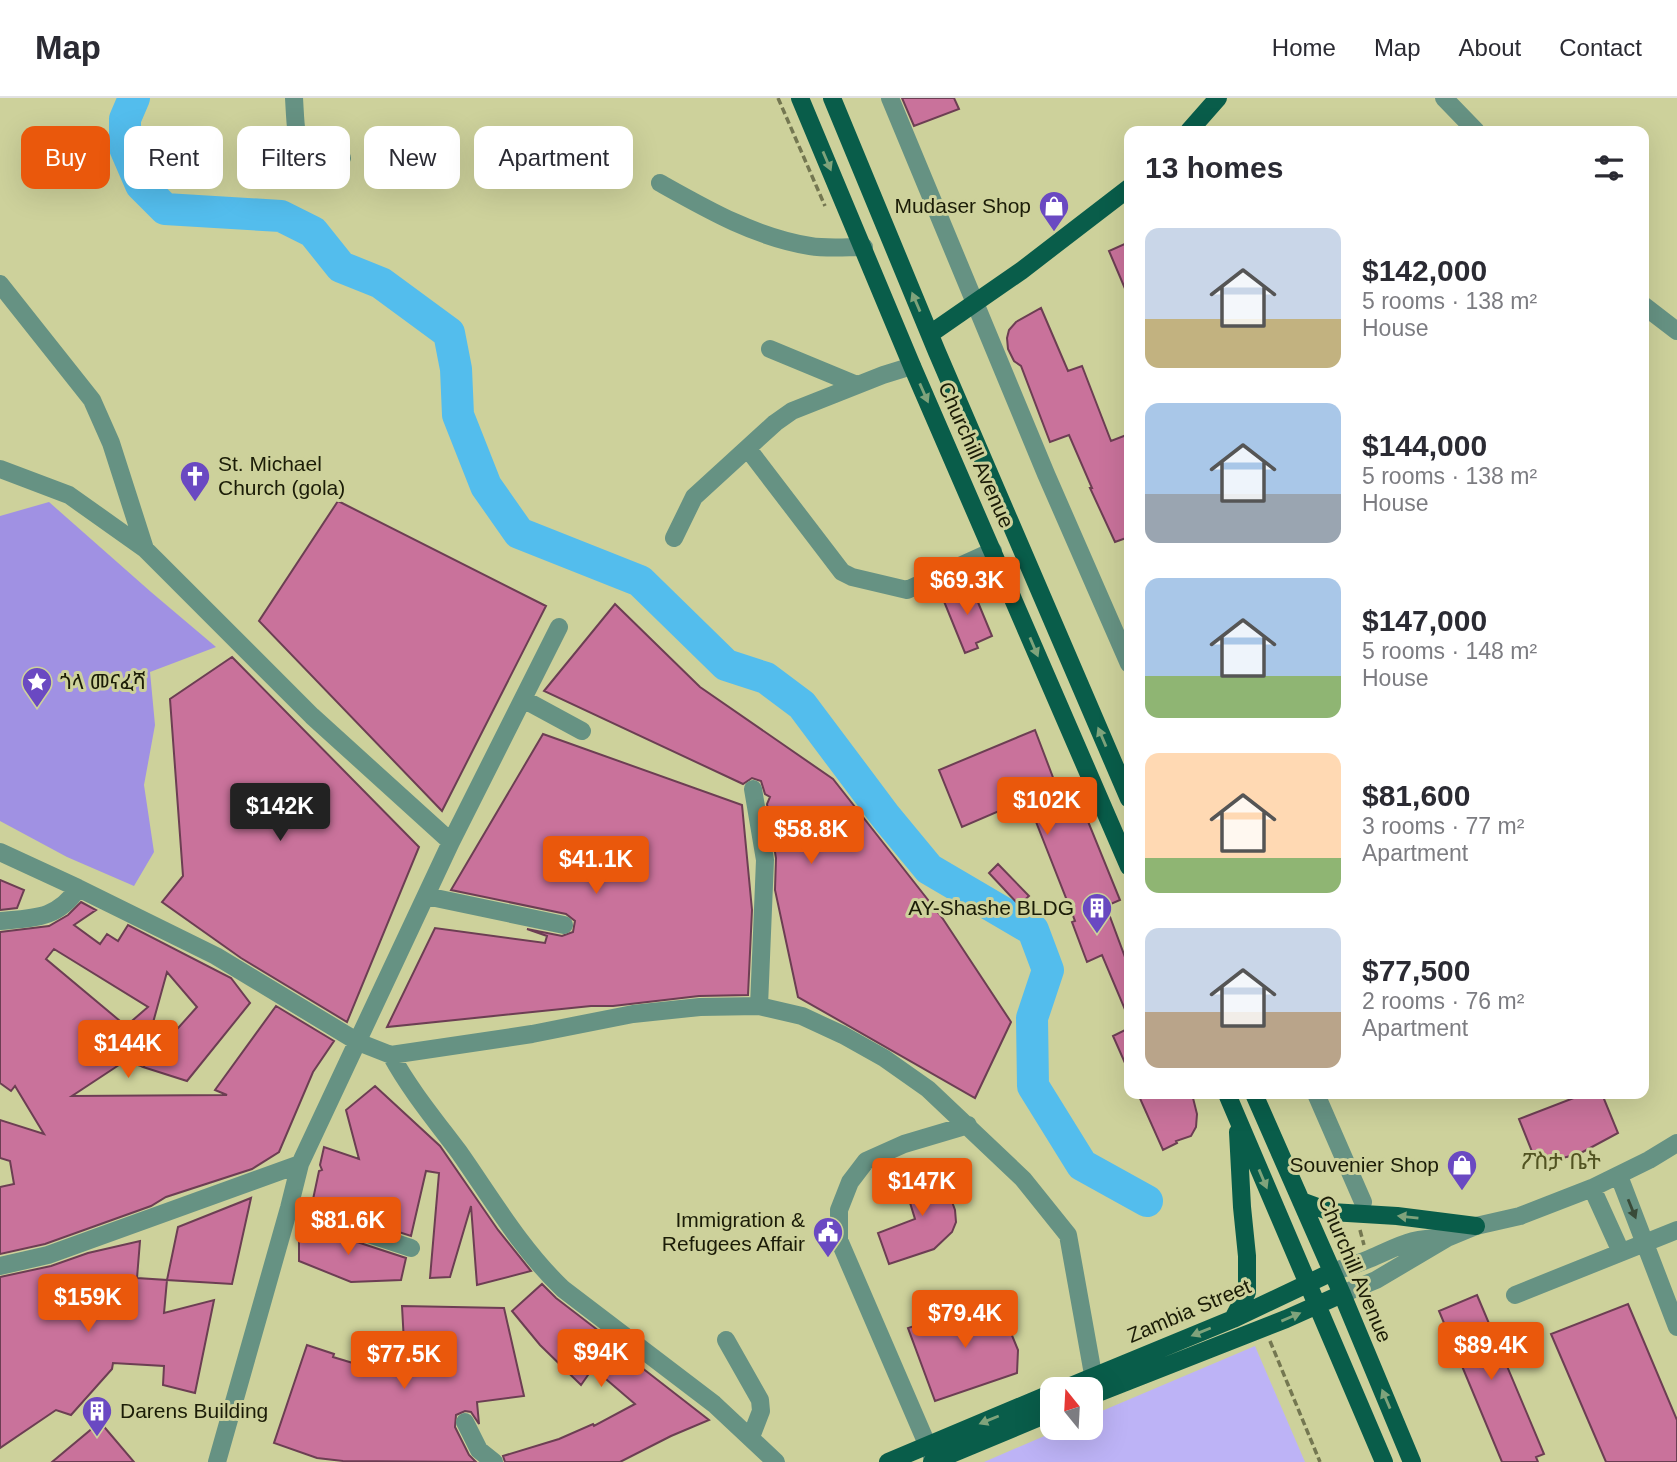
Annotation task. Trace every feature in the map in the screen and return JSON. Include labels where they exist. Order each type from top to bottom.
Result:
[{"type":"main road","name":"Churchill Avenue","points":[[800,98],[912,366],[1124,855]]},
{"type":"main road","name":"Churchill Avenue","points":[[832,98],[1124,787]]},
{"type":"main road","points":[[1197,126],[1218,98]]},
{"type":"main road","points":[[930,334],[1124,192]]},
{"type":"main road","points":[[1229,1099],[1384,1462]]},
{"type":"main road","name":"Churchill Avenue","points":[[1256,1099],[1412,1462]]},
{"type":"main road","points":[[1233,1319],[1247,1292],[1237,1118]]},
{"type":"main road","points":[[1301,1201],[1331,1212],[1397,1216],[1476,1226]]},
{"type":"main road","name":"Zambia Street","points":[[1103,1383],[1332,1272]]},
{"type":"main road","name":"Zambia Street","points":[[1103,1385],[1265,1328],[1342,1294]]},
{"type":"main road","points":[[931,1456],[1040,1400]]},
{"type":"main road","points":[[888,1462],[931,1456],[1040,1416]]},
{"type":"street","points":[[294,98],[296,126]]},
{"type":"street","points":[[891,98],[1124,652]]},
{"type":"street","points":[[1444,98],[1471,126]]},
{"type":"street","points":[[660,183],[727,220],[772,237],[812,247],[864,247]]},
{"type":"street","points":[[0,284],[92,400],[111,443],[145,550]]},
{"type":"street","points":[[1649,310],[1677,331]]},
{"type":"street","points":[[770,349],[857,385]]},
{"type":"street","points":[[674,538],[694,497],[775,423],[792,411],[912,366]]},
{"type":"street","points":[[748,449],[842,572],[852,577],[907,590],[993,551]]},
{"type":"street","points":[[0,469],[69,495],[145,550],[312,716],[451,842]]},
{"type":"street","points":[[216,1462],[300,1164],[451,842],[559,627]]},
{"type":"street","points":[[523,699],[582,731]]},
{"type":"street","points":[[753,789],[765,860],[759,1006]]},
{"type":"street","points":[[0,852],[78,888],[248,974],[358,1042],[391,1055],[532,1034],[633,1014],[700,1007],[759,1006],[802,1016],[884,1058],[928,1089],[1023,1179],[1068,1236],[1091,1377]]},
{"type":"street","points":[[0,921],[49,915],[72,897],[78,888]]},
{"type":"street","points":[[426,896],[564,925]]},
{"type":"street","points":[[391,1055],[408,1086],[457,1150],[526,1251],[543,1270],[563,1289],[715,1404],[776,1462]]},
{"type":"street","points":[[1318,1099],[1363,1202]]},
{"type":"street","points":[[931,1456],[838,1240],[838,1210],[850,1182],[866,1161],[904,1144],[968,1125]]},
{"type":"street","points":[[1342,1294],[1376,1280],[1447,1238],[1476,1226],[1520,1216],[1592,1188],[1677,1143]]},
{"type":"street","points":[[0,1266],[48,1255],[300,1164]]},
{"type":"street","points":[[1619,1176],[1677,1327]]},
{"type":"street","points":[[1592,1188],[1621,1252]]},
{"type":"street","points":[[289,1208],[411,1248]]},
{"type":"street","points":[[1515,1295],[1677,1230]]},
{"type":"street","points":[[1332,1272],[1368,1260],[1401,1243],[1427,1237],[1447,1238]]},
{"type":"street","points":[[726,1340],[760,1400],[761,1411],[751,1437]]},
{"type":"street","points":[[465,1422],[480,1450],[494,1462]]},
{"type":"path","points":[[778,98],[826,210]]},
{"type":"path","points":[[1360,1230],[1365,1251]]},
{"type":"path","points":[[1265,1328],[1320,1462]]},
{"type":"shaded area","points":[[49,502],[216,647],[150,672],[155,725],[144,785],[154,852],[134,886],[67,857],[0,821],[0,516]]},
{"type":"shaded area","points":[[1255,1346],[1305,1462],[984,1462],[1040,1438],[1040,1440],[1103,1440],[1103,1410]]},
{"type":"building","points":[[902,98],[954,98],[959,109],[914,126]]},
{"type":"building","points":[[1124,244],[1124,286],[1109,251]]},
{"type":"building","points":[[1041,308],[1068,371],[1082,366],[1111,441],[1124,436],[1124,539],[1115,542],[1069,435],[1050,442],[1021,366],[1014,361],[1008,349],[1009,330],[1016,322]]},
{"type":"building","points":[[338,501],[546,606],[442,811],[259,621]]},
{"type":"building","points":[[970,583],[992,636],[976,643],[978,648],[965,653],[941,594]]},
{"type":"building","points":[[615,604],[700,687],[833,779],[943,919],[1011,1022],[975,1098],[798,997],[775,890],[776,858],[767,804],[770,797],[765,794],[761,781],[752,778],[743,784],[544,691]]},
{"type":"building","points":[[232,657],[419,847],[347,1022],[241,958],[162,902],[183,876],[170,699]]},
{"type":"building","points":[[1035,730],[1057,788],[1072,782],[1120,900],[1106,906],[1124,954],[1124,1007],[1102,955],[1087,962],[1072,922],[1075,921],[1027,799],[962,827],[939,770]]},
{"type":"building","points":[[543,734],[742,805],[752,910],[748,995],[699,996],[387,1027],[435,928],[545,943],[547,936],[527,929],[562,936],[573,932],[575,921],[566,914],[451,890]]},
{"type":"building","points":[[998,864],[1029,896],[1019,905],[989,873]]},
{"type":"building","points":[[0,880],[24,890],[17,908],[0,910]]},
{"type":"building","points":[[81,902],[96,910],[74,925],[100,944],[107,934],[118,941],[128,925],[231,978],[250,1003],[187,1081],[143,1067],[197,1007],[167,972],[141,1066],[125,1061],[72,1096],[227,1095],[215,1090],[276,1006],[334,1041],[313,1072],[279,1152],[252,1169],[166,1197],[151,1206],[45,1244],[0,1254],[0,1187],[14,1184],[10,1161],[0,1158],[0,1120],[44,1134],[15,1086],[11,1091],[0,1083],[0,932],[49,926],[68,915]],"holes":[[[54,949],[148,1007],[126,1026],[46,959]]]},
{"type":"building","points":[[1124,1030],[1124,1061],[1113,1036]]},
{"type":"building","points":[[375,1086],[440,1146],[498,1230],[531,1271],[477,1285],[471,1206],[450,1277],[430,1278],[439,1173],[426,1171],[411,1236],[312,1204],[319,1171],[322,1170],[320,1165],[324,1147],[359,1159],[346,1110]]},
{"type":"building","points":[[1140,1099],[1193,1099],[1197,1114],[1196,1127],[1191,1136],[1176,1141],[1177,1143],[1163,1150]]},
{"type":"building","points":[[1571,1099],[1604,1099],[1618,1133],[1579,1154],[1537,1164],[1519,1119]]},
{"type":"building","points":[[939,1166],[955,1210],[956,1222],[952,1232],[934,1249],[889,1264],[878,1233],[915,1219],[903,1180]]},
{"type":"building","points":[[251,1198],[232,1284],[167,1280],[178,1227]]},
{"type":"building","points":[[299,1223],[406,1258],[401,1280],[351,1282],[299,1261]]},
{"type":"building","points":[[140,1241],[137,1278],[167,1280],[164,1313],[214,1300],[195,1393],[163,1385],[164,1366],[113,1363],[112,1369],[71,1415],[56,1410],[0,1448],[0,1277]]},
{"type":"building","points":[[542,1284],[612,1341],[610,1343],[709,1420],[620,1462],[505,1462],[503,1456],[559,1439],[593,1424],[594,1426],[635,1404],[593,1368],[581,1385],[540,1345],[512,1311]]},
{"type":"building","points":[[1477,1295],[1544,1454],[1536,1457],[1538,1462],[1502,1462],[1439,1311]]},
{"type":"building","points":[[989,1301],[1004,1316],[1018,1350],[1017,1373],[935,1401],[908,1328]]},
{"type":"building","points":[[1628,1304],[1677,1420],[1677,1462],[1606,1462],[1551,1334]]},
{"type":"building","points":[[402,1306],[504,1308],[524,1396],[477,1402],[479,1424],[471,1412],[465,1411],[456,1415],[455,1427],[469,1455],[476,1462],[343,1461],[317,1458],[274,1443],[307,1345],[334,1354],[333,1357],[366,1367],[368,1361],[383,1365],[383,1356],[405,1361]]},
{"type":"building","name":"Darens Building","points":[[100,1422],[134,1462],[52,1462]]},
{"type":"waterway","points":[[134,98],[125,119],[125,148],[141,185],[165,209],[281,216],[313,232],[341,267],[381,283],[449,333],[456,369],[458,415],[486,486],[519,533],[640,581],[726,665],[766,678],[802,705],[886,817],[929,869],[1033,930],[1048,970],[1032,1018],[1033,1086],[1082,1165],[1147,1201]]},
{"type":"place","name":"Mudaser Shop","points":[[1054,233]]},
{"type":"place","name":"St. Michael Church (gola)","points":[[195,503]]},
{"type":"place","name":"ጎላ መናፈሻ","points":[[37,709]]},
{"type":"place","name":"AY-Shashe BLDG","points":[[1097,935]]},
{"type":"place","name":"Souvenier Shop","points":[[1462,1192]]},
{"type":"place","name":"Immigration & Refugees Affair","points":[[828,1259]]},
{"type":"place","name":"Darens Building","points":[[97,1438]]},
{"type":"district","name":"ፖስታ ቤት","points":[[1561,1161]]}]
